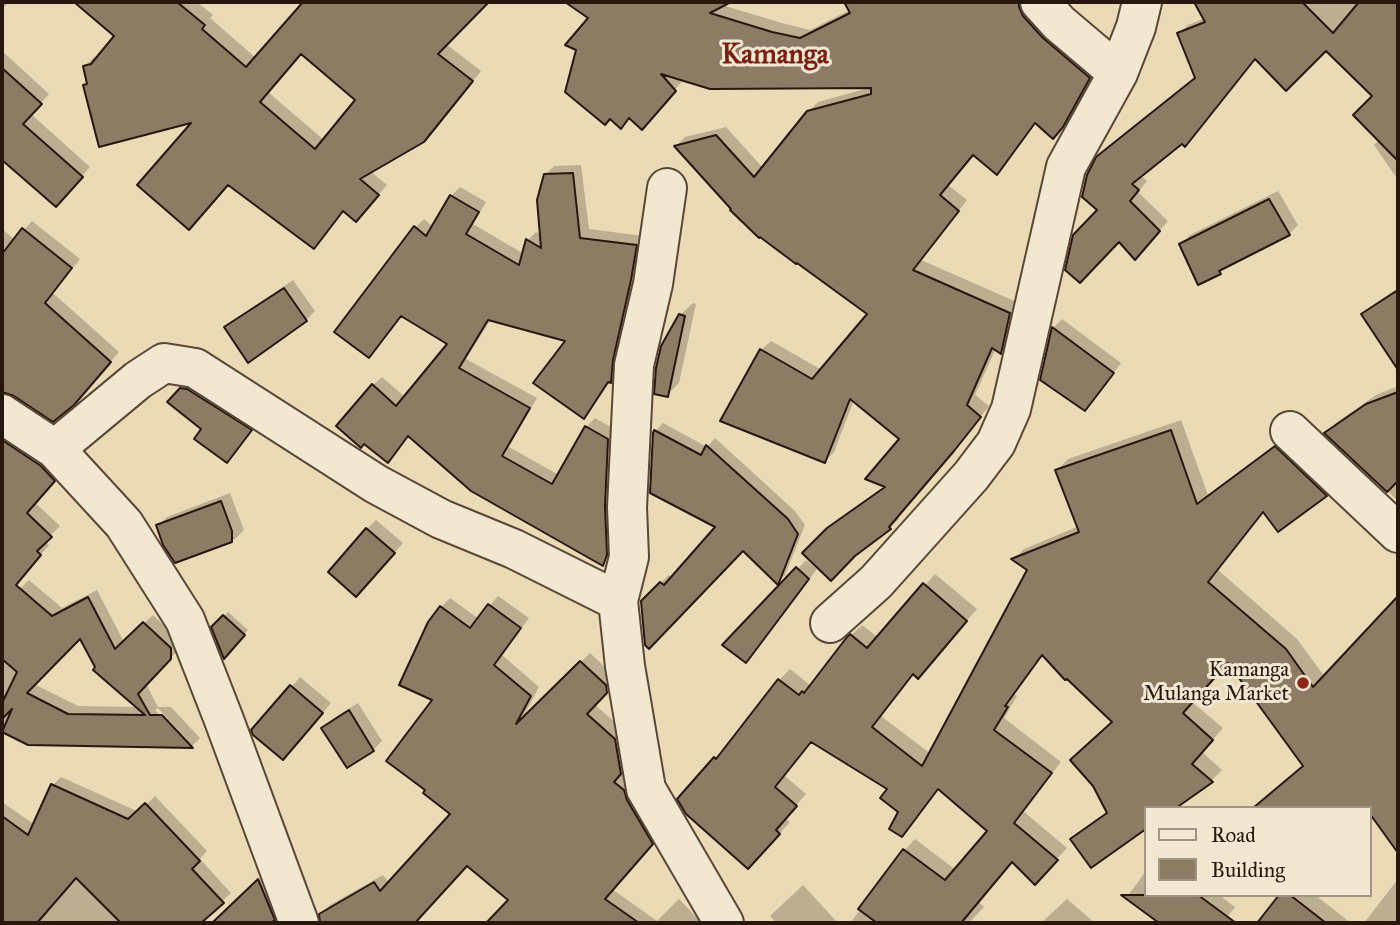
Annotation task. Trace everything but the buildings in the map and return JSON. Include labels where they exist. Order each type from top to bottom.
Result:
[{"type":"street","points":[[1040,2],[1059,23],[1118,73]]},
{"type":"street","points":[[830,623],[876,582],[971,476],[996,443],[1011,409],[1066,167],[1118,73],[1136,27],[1142,2]]},
{"type":"street","points":[[667,188],[653,284],[634,365],[627,507],[629,557],[618,601],[625,666],[646,789],[724,923]]},
{"type":"street","points":[[55,449],[138,380],[164,363],[195,368],[387,490],[441,519],[514,549],[618,601]]},
{"type":"street","points":[[2,414],[55,449],[124,524],[185,620],[299,923]]},
{"type":"street","points":[[1290,431],[1398,533]]},
{"type":"place","name":"Kamanga Mulanga Market","points":[[1303,683]]},
{"type":"district","name":"Kamanga","points":[[775,56]]}]
